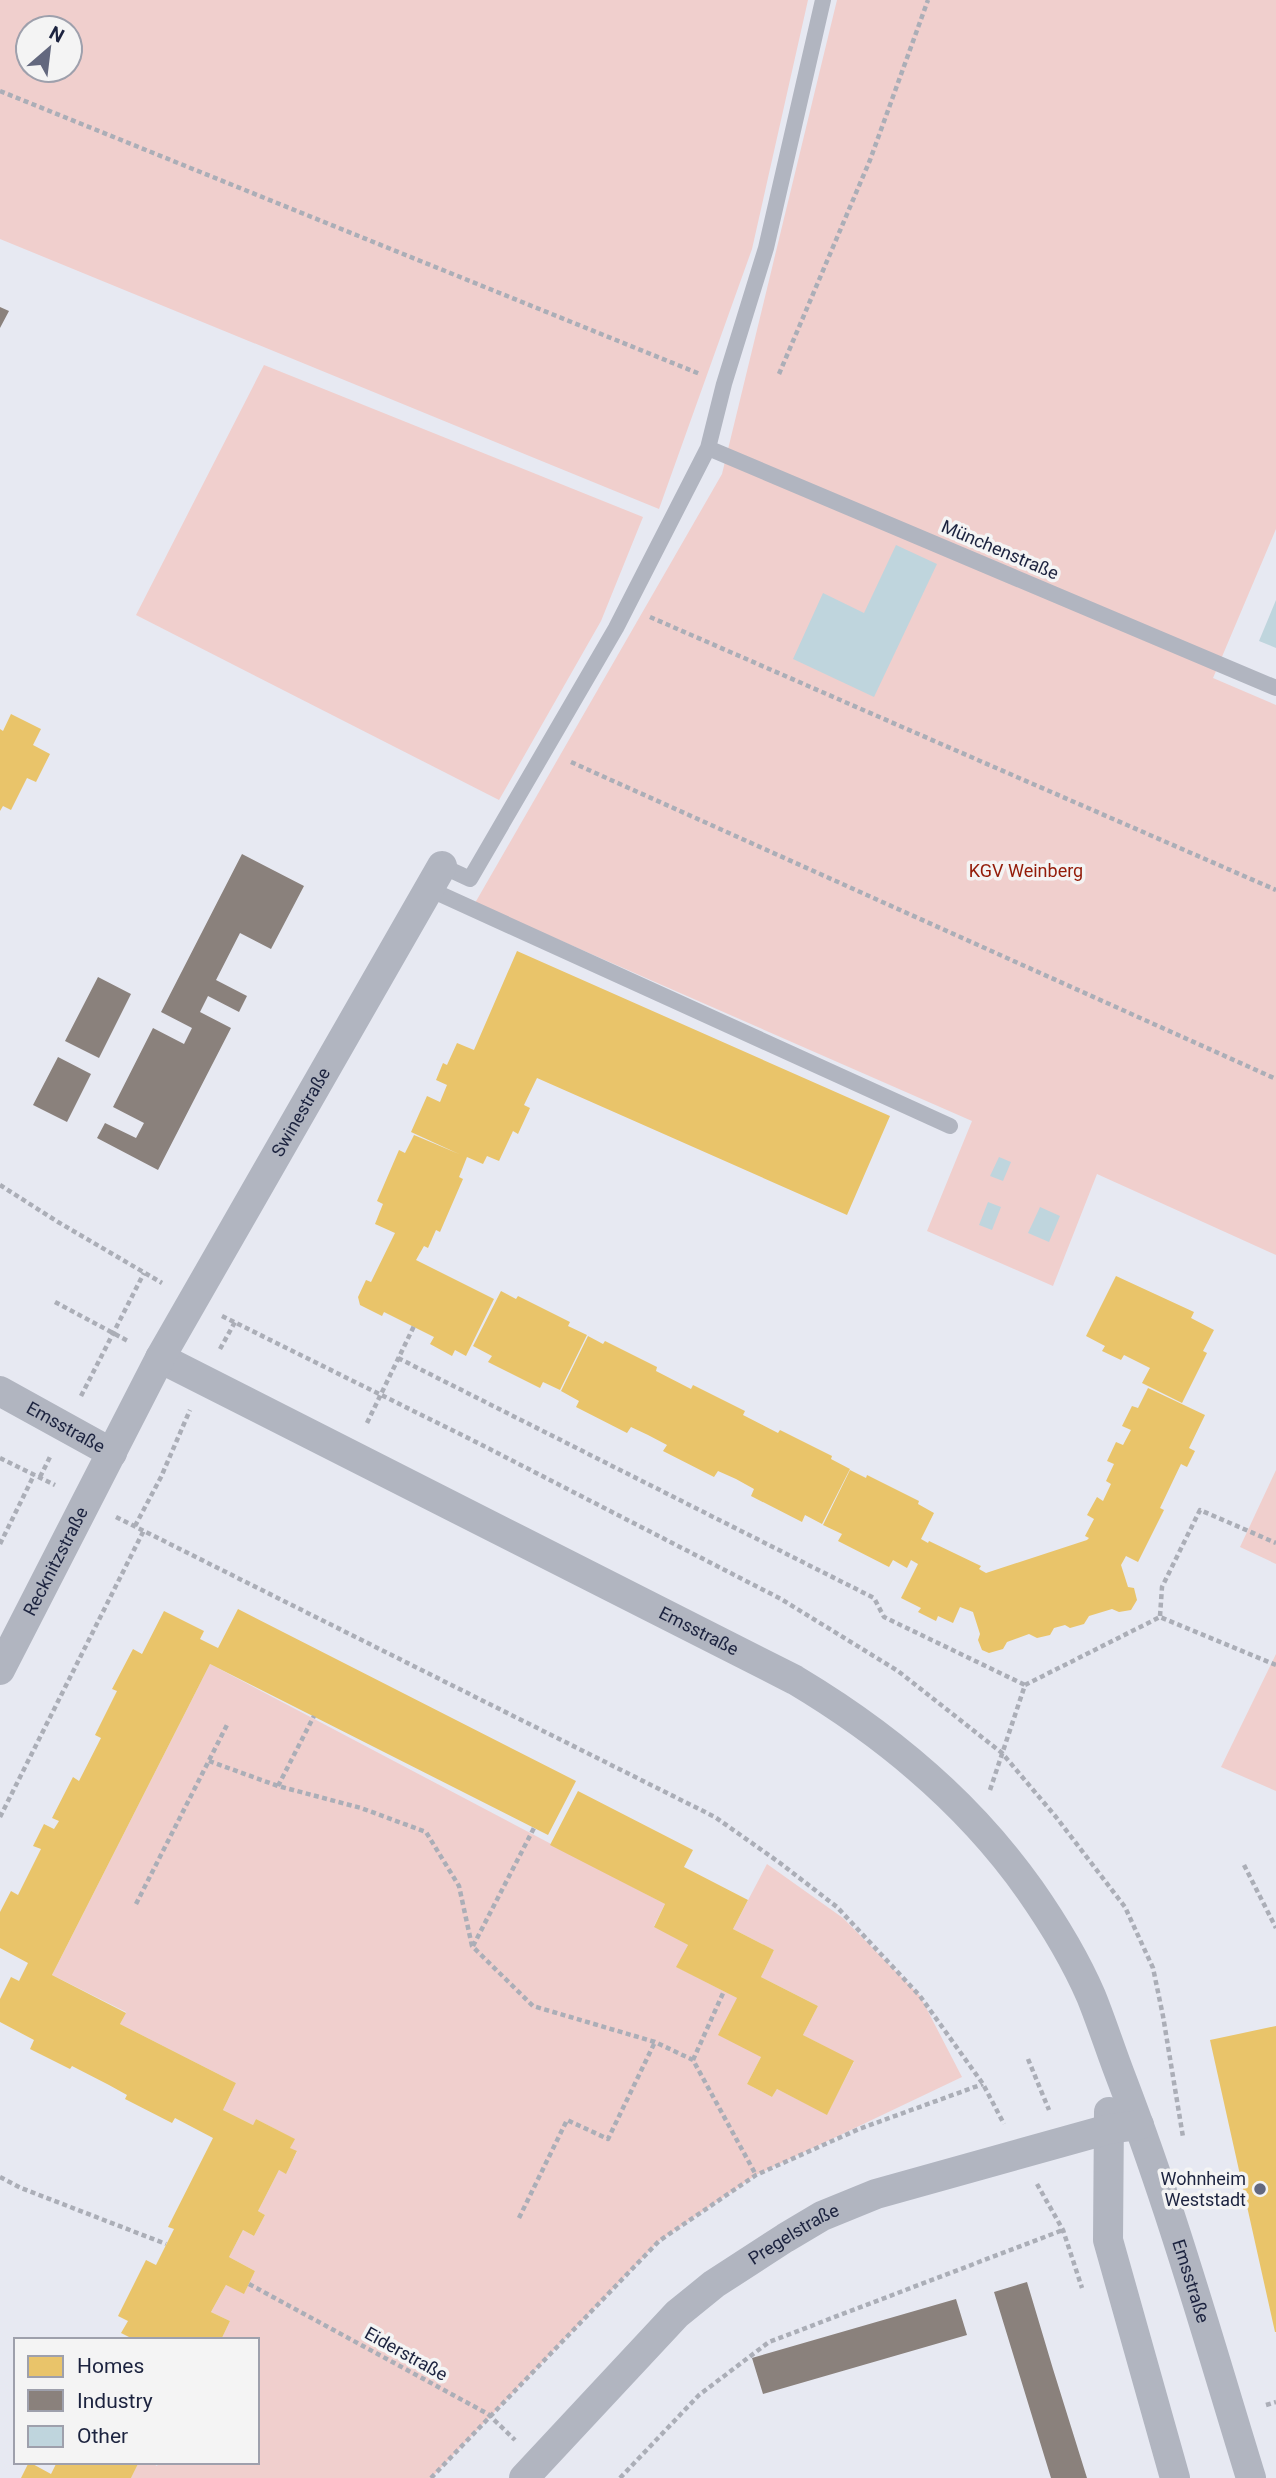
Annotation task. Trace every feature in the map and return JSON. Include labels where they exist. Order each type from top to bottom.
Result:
[{"type":"street","name":"Swinestraße","points":[[160,1358],[436,877]]},
{"type":"street","name":"Emsstraße","points":[[0,1391],[112,1453],[160,1358],[795,1680],[870,1727],[952,1797],[1031,1891],[1058,1932],[1090,1995],[1139,2125],[1251,2478]]},
{"type":"street","name":"Recknitzstraße","points":[[0,1670],[112,1453]]},
{"type":"street","name":"Emsstraße","points":[[1110,2049],[1108,2241],[1175,2478]]},
{"type":"street","name":"Pregelstraße","points":[[532,2470],[677,2314],[714,2284],[822,2216],[876,2194],[1109,2129],[1139,2125]]},
{"type":"lane","points":[[436,877],[470,879],[627,606],[708,448],[724,384],[766,248],[823,0]]},
{"type":"lane","name":"Münchenstraße","points":[[708,448],[1276,688]]},
{"type":"lane","points":[[436,877],[950,1126]]},
{"type":"path","points":[[779,374],[870,160],[928,0]]},
{"type":"path","points":[[0,90],[724,384]]},
{"type":"path","points":[[627,606],[1276,890]]},
{"type":"path","points":[[545,750],[1276,1079]]},
{"type":"path","points":[[0,1185],[193,1301],[781,1599],[898,1671],[1002,1753],[1056,1817],[1125,1907],[1153,1968],[1183,2140]]},
{"type":"path","points":[[0,1544],[35,1475],[66,1427],[144,1272]]},
{"type":"path","points":[[55,1302],[160,1358]]},
{"type":"path","points":[[135,1526],[204,1380],[235,1322]]},
{"type":"path","points":[[351,1454],[414,1326]]},
{"type":"path","points":[[398,1358],[874,1598],[884,1617],[1025,1685]]},
{"type":"path","points":[[0,1458],[35,1475]]},
{"type":"path","points":[[1160,1616],[1163,1587],[1200,1510],[1276,1543]]},
{"type":"path","points":[[119,1518],[715,1816],[837,1907],[920,1996],[983,2084],[1007,2130]]},
{"type":"path","points":[[0,1817],[144,1530]]},
{"type":"path","points":[[978,1825],[1025,1685],[1160,1616],[1276,1665]]},
{"type":"path","points":[[278,1786],[314,1716]]},
{"type":"path","points":[[135,1904],[228,1723]]},
{"type":"path","points":[[209,1761],[278,1786],[361,1808],[426,1832],[459,1886],[472,1946],[533,2006],[654,2042],[693,2060],[756,2175]]},
{"type":"path","points":[[472,1946],[534,1828]]},
{"type":"path","points":[[1244,1865],[1276,1928]]},
{"type":"path","points":[[693,2060],[724,1992]]},
{"type":"path","points":[[519,2218],[567,2120],[608,2139],[654,2042]]},
{"type":"path","points":[[431,2478],[659,2241],[756,2175],[859,2129],[983,2084]]},
{"type":"path","points":[[0,2177],[21,2188],[166,2244]]},
{"type":"path","points":[[620,2478],[699,2395],[769,2342],[1063,2230],[1033,2178]]},
{"type":"path","name":"Eiderstraße","points":[[249,2284],[491,2418],[532,2470]]},
{"type":"green space","points":[[0,0],[808,0],[752,249],[659,509],[0,239]]},
{"type":"green space","name":"KGV Weinberg","points":[[837,0],[1276,0],[1276,529],[1213,678],[1276,705],[1276,1255],[1097,1174],[1053,1286],[927,1231],[972,1121],[475,903],[722,474]]},
{"type":"green space","points":[[264,365],[643,517],[601,621],[499,800],[136,615]]},
{"type":"green space","points":[[1276,1470],[1276,1564],[1240,1547]]},
{"type":"green space","points":[[1276,1654],[1276,1791],[1221,1767]]},
{"type":"green space","points":[[210,1664],[665,1904],[654,1926],[688,1945],[677,1967],[737,1998],[761,2057],[747,2084],[772,2097],[777,2089],[827,2114],[854,2062],[803,2035],[818,2006],[761,1977],[774,1950],[733,1929],[767,1864],[843,1918],[920,1996],[962,2077],[756,2175],[659,2241],[431,2478],[131,2478],[138,2464],[259,2464],[259,2338],[222,2338],[230,2321],[211,2312],[226,2285],[244,2293],[255,2271],[229,2257],[243,2230],[254,2236],[265,2215],[258,2211],[279,2170],[286,2173],[297,2152],[290,2148],[294,2139],[256,2119],[253,2125],[223,2110],[236,2083],[120,2024],[126,2012],[52,1975]]},
{"type":"building: Homes","points":[[11,714],[41,729],[33,745],[50,754],[36,782],[27,778],[11,810],[3,806],[0,811],[0,729],[3,731]]},
{"type":"building: Homes","points":[[517,951],[890,1116],[847,1215],[537,1078],[524,1105],[530,1108],[518,1134],[513,1131],[499,1161],[487,1156],[483,1164],[467,1157],[459,1177],[463,1179],[440,1232],[436,1230],[428,1248],[424,1246],[416,1260],[494,1299],[466,1356],[455,1350],[452,1356],[430,1344],[434,1337],[384,1312],[382,1316],[360,1305],[358,1297],[366,1280],[371,1282],[395,1233],[375,1224],[383,1204],[377,1201],[399,1150],[405,1153],[414,1135],[459,1154],[411,1132],[427,1096],[440,1102],[447,1085],[436,1080],[443,1063],[447,1065],[457,1043],[474,1050]]},
{"type":"building: Homes","points":[[1116,1276],[1194,1312],[1191,1318],[1214,1330],[1203,1351],[1207,1353],[1182,1403],[1142,1383],[1150,1368],[1124,1355],[1121,1360],[1102,1351],[1105,1346],[1086,1336]]},
{"type":"building: Homes","points":[[501,1291],[516,1299],[518,1296],[570,1322],[568,1326],[587,1335],[560,1390],[543,1382],[540,1388],[488,1362],[492,1356],[473,1346]]},
{"type":"building: Homes","points":[[588,1336],[603,1344],[605,1341],[657,1367],[656,1371],[691,1389],[693,1385],[745,1411],[743,1415],[832,1456],[831,1459],[850,1469],[822,1524],[805,1515],[802,1522],[751,1496],[754,1489],[736,1479],[718,1471],[714,1477],[663,1451],[667,1445],[648,1435],[631,1427],[627,1433],[576,1407],[579,1401],[561,1391]]},
{"type":"building: Homes","points":[[1148,1388],[1205,1415],[1189,1448],[1195,1451],[1187,1467],[1181,1464],[1160,1508],[1164,1510],[1138,1562],[1126,1556],[1121,1565],[1128,1587],[1134,1588],[1137,1600],[1131,1610],[1119,1612],[1112,1609],[1089,1616],[1084,1624],[1070,1628],[1065,1625],[1054,1628],[1050,1635],[1037,1638],[1029,1634],[1007,1642],[1003,1649],[989,1653],[982,1650],[978,1640],[980,1634],[973,1612],[960,1607],[953,1623],[938,1616],[936,1621],[918,1612],[921,1608],[901,1598],[918,1564],[911,1560],[907,1568],[893,1560],[889,1567],[838,1541],[842,1534],[823,1525],[850,1470],[866,1478],[867,1475],[919,1501],[918,1504],[934,1513],[921,1539],[981,1566],[979,1569],[986,1573],[1087,1540],[1089,1538],[1085,1536],[1094,1519],[1087,1515],[1097,1497],[1103,1501],[1111,1484],[1106,1481],[1114,1464],[1107,1461],[1116,1442],[1123,1445],[1131,1430],[1122,1426],[1132,1406],[1138,1408]]},
{"type":"building: Homes","points":[[238,1609],[576,1781],[548,1835],[210,1664],[52,1975],[126,2013],[120,2024],[236,2083],[223,2110],[253,2125],[256,2119],[295,2139],[290,2148],[297,2151],[286,2174],[279,2170],[258,2211],[265,2215],[254,2236],[243,2230],[229,2257],[255,2271],[244,2294],[226,2285],[211,2312],[230,2321],[222,2338],[128,2338],[121,2333],[128,2321],[118,2316],[146,2260],[156,2265],[174,2229],[168,2227],[213,2138],[175,2118],[172,2123],[125,2099],[127,2095],[109,2085],[30,2049],[34,2040],[0,2022],[0,1999],[11,1977],[19,1981],[28,1963],[0,1948],[0,1912],[11,1891],[18,1895],[41,1849],[33,1846],[44,1824],[54,1829],[59,1821],[52,1818],[73,1777],[79,1781],[101,1738],[95,1735],[117,1691],[112,1689],[133,1649],[142,1654],[164,1611],[204,1631],[200,1639],[218,1648]]},
{"type":"building: Homes","points":[[578,1791],[693,1850],[684,1867],[748,1900],[733,1929],[774,1950],[761,1977],[818,2006],[803,2035],[854,2061],[827,2115],[777,2089],[772,2097],[747,2084],[761,2057],[718,2035],[737,1998],[676,1967],[688,1945],[654,1927],[665,1904],[550,1845]]},
{"type":"building: Homes","name":"Wohnheim Weststadt","points":[[1276,2026],[1276,2332],[1275,2332],[1210,2040]]},
{"type":"building: Homes","points":[[28,2464],[51,2474],[56,2464],[138,2464],[131,2478],[21,2478]]},
{"type":"building: Industry","points":[[0,307],[9,311],[0,328]]},
{"type":"building: Industry","points":[[242,854],[304,886],[271,949],[240,933],[216,980],[247,996],[239,1012],[208,996],[200,1012],[231,1028],[158,1170],[97,1138],[105,1123],[136,1138],[144,1123],[113,1107],[153,1028],[184,1044],[192,1028],[161,1012]]},
{"type":"building: Industry","points":[[98,977],[131,994],[99,1058],[65,1041]]},
{"type":"building: Industry","points":[[58,1057],[91,1074],[67,1122],[33,1105]]},
{"type":"building: Industry","points":[[1027,2282],[1087,2478],[1051,2478],[994,2292]]},
{"type":"building: Industry","points":[[956,2299],[967,2335],[763,2394],[752,2358]]},
{"type":"building: Other","points":[[896,545],[937,564],[874,697],[793,659],[823,593],[864,613]]},
{"type":"building: Other","points":[[1276,600],[1276,648],[1259,641]]},
{"type":"building: Other","points":[[999,1157],[1011,1162],[1003,1181],[990,1176]]},
{"type":"building: Other","points":[[988,1202],[1001,1207],[992,1230],[979,1225]]},
{"type":"building: Other","points":[[1040,1207],[1060,1216],[1049,1242],[1028,1233]]},
{"type":"place","name":"Wohnheim Weststadt","points":[[1260,2189]]}]
